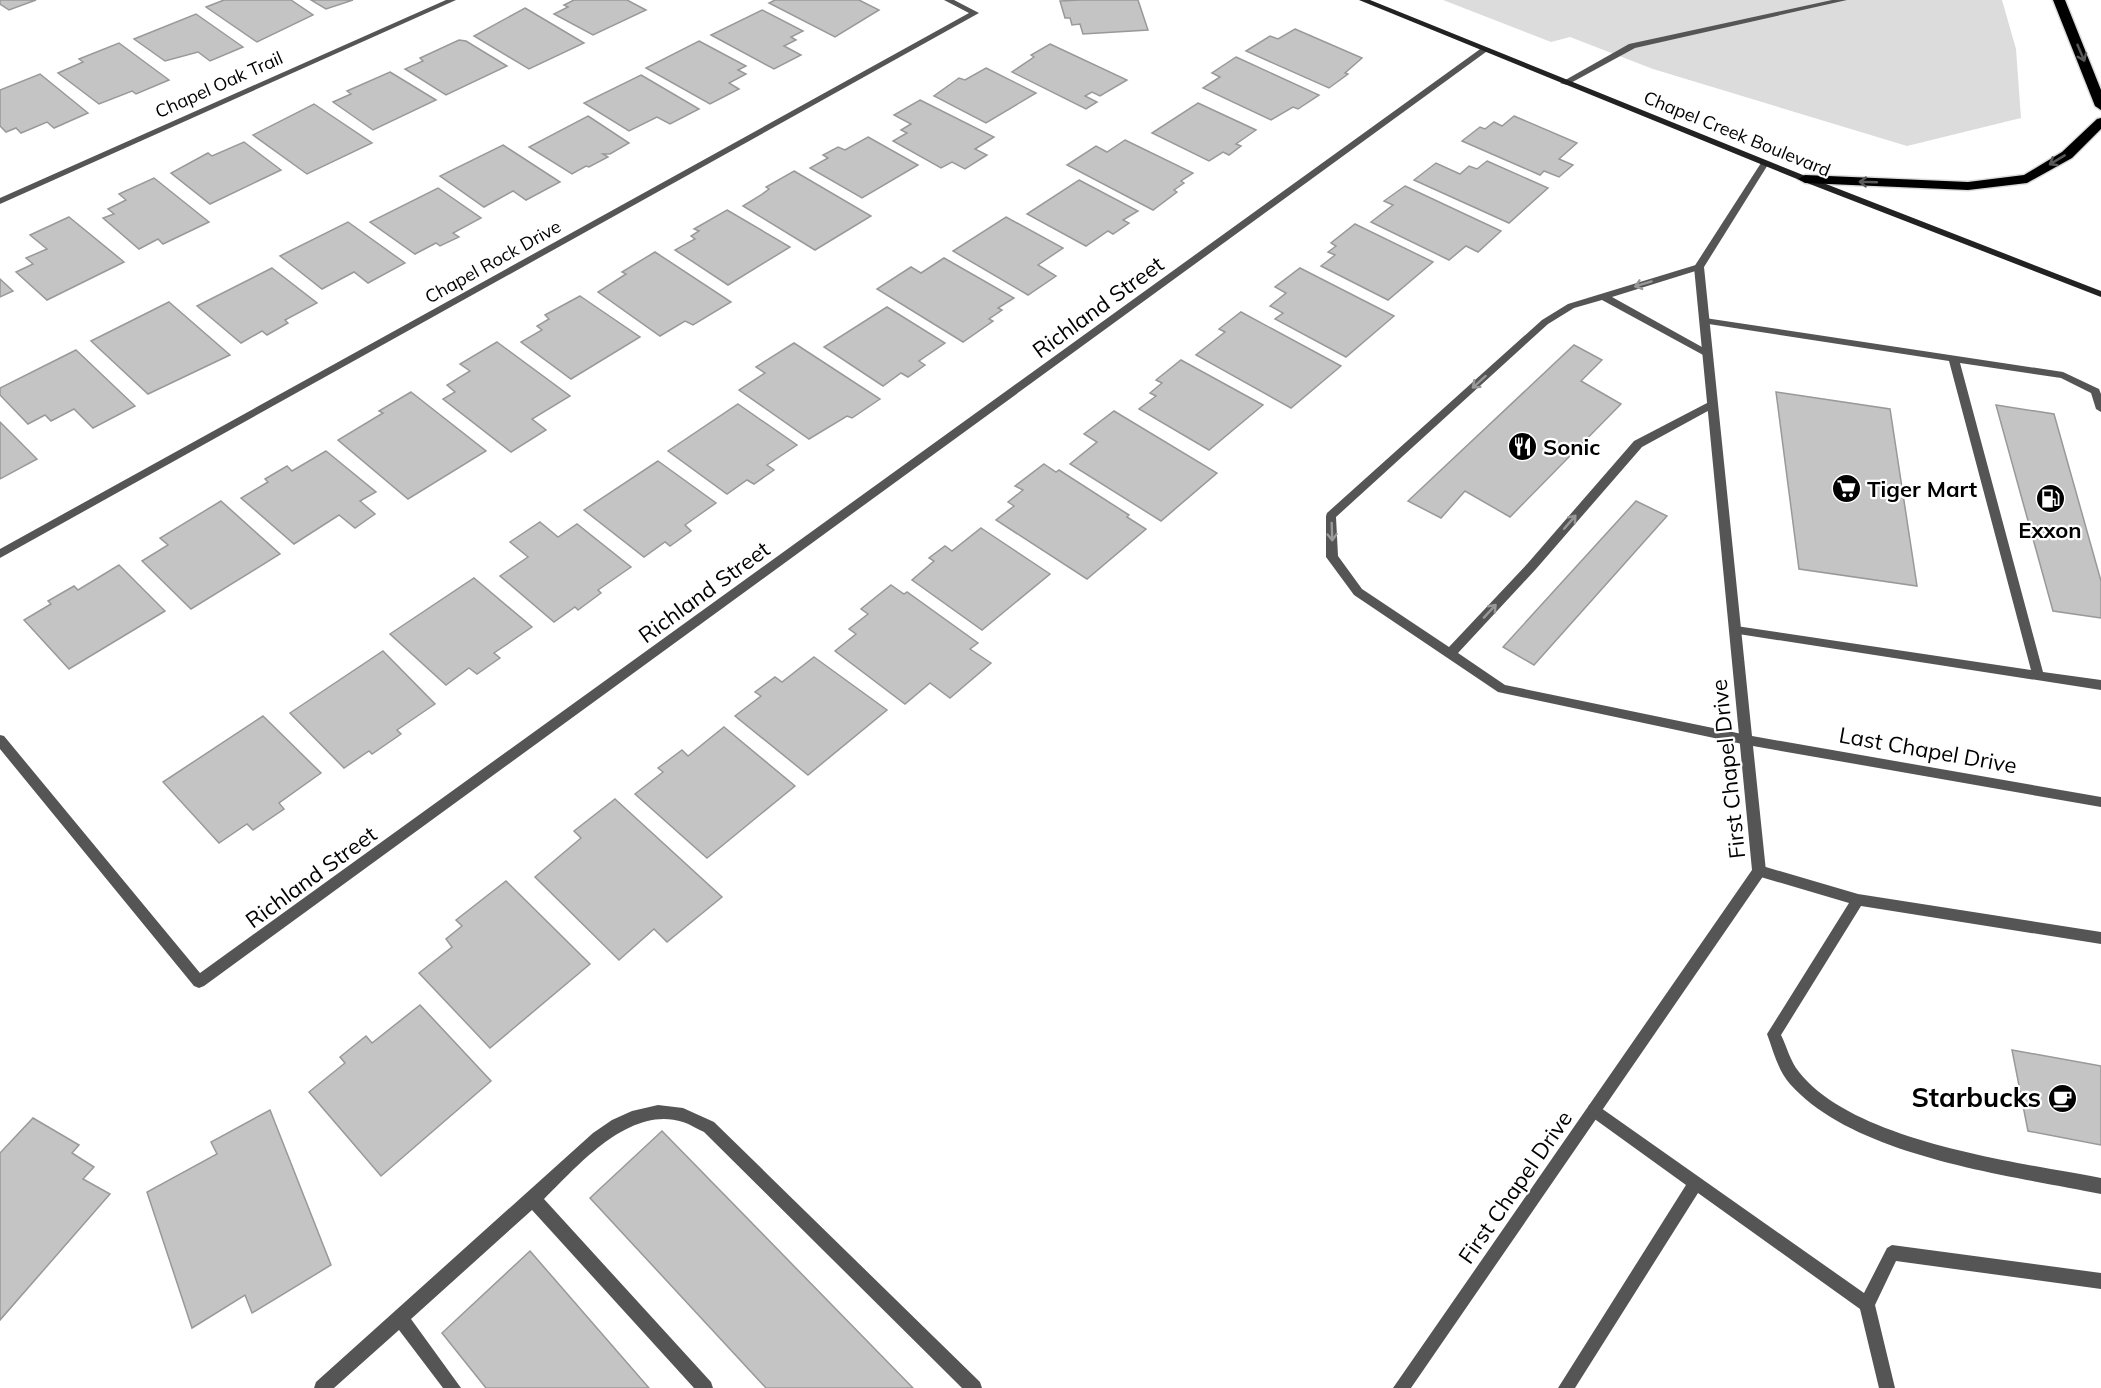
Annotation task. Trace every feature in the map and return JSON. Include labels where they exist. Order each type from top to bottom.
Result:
[{"type":"highway","points":[[2059,0],[2101,106]]},
{"type":"highway","points":[[1805,179],[1968,186],[2027,178],[2067,155],[2101,122]]},
{"type":"street","name":"Chapel Oak Trail","points":[[0,201],[452,0]]},
{"type":"street","name":"Chapel Rock Drive","points":[[0,554],[975,13],[948,0]]},
{"type":"street","name":"Chapel Creek Boulevard","points":[[1363,0],[1805,179],[2101,294]]},
{"type":"street","points":[[1564,82],[1632,46],[1843,0]]},
{"type":"street","name":"Richland Street","points":[[0,740],[199,982],[1486,49]]},
{"type":"street","points":[[1699,267],[1765,163]]},
{"type":"street","name":"Last Chapel Drive","points":[[1699,267],[1571,306],[1545,322],[1331,516],[1332,557],[1358,592],[1502,689],[1747,740],[2101,802]]},
{"type":"street","name":"First Chapel Drive","points":[[1401,1388],[1759,871],[1699,267]]},
{"type":"street","points":[[1603,296],[1708,354]]},
{"type":"street","points":[[1705,321],[2062,375],[2095,391],[2101,410]]},
{"type":"street","points":[[1954,360],[2038,675]]},
{"type":"street","points":[[1450,654],[1532,566],[1638,444],[1713,404]]},
{"type":"street","points":[[1736,630],[2101,685]]},
{"type":"street","points":[[1759,871],[1858,900],[2101,938]]},
{"type":"street","points":[[1858,900],[1774,1034],[1795,1078],[1839,1115],[1909,1146],[2101,1186]]},
{"type":"street","points":[[1594,1110],[1867,1304]]},
{"type":"street","points":[[322,1388],[533,1199],[602,1133],[642,1114],[679,1113],[709,1127],[974,1388]]},
{"type":"street","points":[[1566,1388],[1696,1183]]},
{"type":"street","points":[[533,1199],[705,1388]]},
{"type":"street","points":[[1887,1388],[1867,1304],[1892,1253],[2101,1281]]},
{"type":"street","points":[[400,1318],[453,1388]]},
{"type":"shaded area","points":[[1443,0],[2002,0],[2016,49],[2021,118],[1907,146],[1653,69],[1570,37],[1551,42]]},
{"type":"building","points":[[0,0],[36,0],[9,10],[0,4]]},
{"type":"building","points":[[224,0],[291,0],[313,15],[257,42],[206,7]]},
{"type":"building","points":[[311,0],[353,0],[326,9]]},
{"type":"building","points":[[574,0],[627,0],[646,10],[593,35],[554,14],[568,7],[564,5]]},
{"type":"building","points":[[775,0],[859,0],[879,10],[835,37],[769,3]]},
{"type":"building","points":[[1138,0],[1148,30],[1083,34],[1080,24],[1072,25],[1070,18],[1065,18],[1060,1]]},
{"type":"building","points":[[525,8],[584,43],[529,69],[474,36]]},
{"type":"building","points":[[762,10],[803,31],[791,37],[796,40],[784,46],[801,55],[774,69],[711,35]]},
{"type":"building","points":[[196,14],[243,47],[210,61],[198,52],[165,61],[134,39]]},
{"type":"building","points":[[1295,29],[1362,58],[1345,73],[1348,74],[1329,88],[1246,51],[1270,36],[1278,39]]},
{"type":"building","points":[[459,40],[466,41],[507,66],[446,95],[405,69],[423,61],[420,58]]},
{"type":"building","points":[[699,41],[746,66],[738,70],[746,74],[729,83],[739,89],[710,104],[646,68]]},
{"type":"building","points":[[119,43],[169,80],[136,94],[132,91],[99,104],[58,73],[83,62],[79,59]]},
{"type":"building","points":[[1050,44],[1127,80],[1100,96],[1092,92],[1085,96],[1097,102],[1086,109],[1012,72],[1034,57],[1031,55]]},
{"type":"building","points":[[1236,57],[1319,95],[1298,109],[1293,107],[1271,120],[1203,88],[1220,77],[1212,73]]},
{"type":"building","points":[[986,68],[1036,93],[986,123],[934,96],[959,78],[965,80]]},
{"type":"building","points":[[390,72],[436,100],[373,130],[333,102],[351,94],[347,91]]},
{"type":"building","points":[[40,74],[88,113],[54,128],[47,122],[21,133],[16,128],[6,132],[0,126],[0,90]]},
{"type":"building","points":[[641,75],[699,109],[670,124],[657,117],[629,131],[584,103]]},
{"type":"building","points":[[920,100],[994,137],[975,149],[987,155],[965,169],[952,162],[941,168],[893,141],[907,133],[901,130],[911,124],[894,115]]},
{"type":"building","points":[[1198,103],[1256,130],[1236,144],[1241,146],[1229,155],[1223,152],[1209,161],[1152,133]]},
{"type":"building","points":[[314,104],[372,143],[307,174],[253,135]]},
{"type":"building","points":[[588,116],[629,143],[610,154],[603,154],[608,157],[572,174],[529,147]]},
{"type":"building","points":[[1514,116],[1577,143],[1559,159],[1573,165],[1559,177],[1544,171],[1540,175],[1462,141],[1480,127],[1485,129],[1494,122],[1502,126]]},
{"type":"building","points":[[868,137],[918,165],[862,198],[810,168],[828,158],[823,155],[838,147],[845,150]]},
{"type":"building","points":[[1125,140],[1193,173],[1181,181],[1184,183],[1174,190],[1177,192],[1153,210],[1067,165],[1096,146],[1107,152]]},
{"type":"building","points":[[244,142],[281,170],[210,204],[171,173],[208,153],[212,156]]},
{"type":"building","points":[[503,145],[560,182],[526,200],[513,191],[484,207],[440,176]]},
{"type":"building","points":[[1487,161],[1548,188],[1509,223],[1414,180],[1436,163],[1460,174],[1469,166],[1477,169]]},
{"type":"building","points":[[794,171],[871,216],[815,250],[743,206],[769,189],[766,187]]},
{"type":"building","points":[[154,178],[209,222],[163,244],[158,239],[139,249],[103,218],[114,214],[108,209],[126,200],[119,194]]},
{"type":"building","points":[[1079,180],[1138,211],[1123,220],[1129,223],[1113,234],[1108,231],[1086,246],[1027,214]]},
{"type":"building","points":[[1405,186],[1501,231],[1478,252],[1466,246],[1449,260],[1371,222],[1393,205],[1384,201]]},
{"type":"building","points":[[438,188],[481,218],[453,233],[459,237],[440,246],[436,243],[415,254],[370,222]]},
{"type":"building","points":[[727,210],[790,247],[728,285],[675,250],[695,239],[691,236],[699,231],[694,229]]},
{"type":"building","points":[[69,217],[124,262],[47,300],[16,272],[33,264],[26,258],[47,249],[30,235]]},
{"type":"building","points":[[1006,217],[1063,248],[1038,265],[1056,276],[1028,295],[953,251]]},
{"type":"building","points":[[348,222],[405,263],[368,283],[354,272],[322,289],[280,256]]},
{"type":"building","points":[[1355,224],[1433,262],[1388,300],[1321,266],[1335,255],[1328,252],[1336,246],[1331,243]]},
{"type":"building","points":[[655,252],[731,302],[693,325],[685,321],[660,336],[598,292],[626,274],[622,272]]},
{"type":"building","points":[[944,258],[1014,298],[998,308],[1002,310],[989,319],[993,321],[963,342],[877,289],[911,267],[921,273]]},
{"type":"building","points":[[272,268],[317,303],[285,320],[288,323],[267,335],[262,331],[241,343],[197,306]]},
{"type":"building","points":[[1300,268],[1394,316],[1346,357],[1275,319],[1283,313],[1270,306],[1286,293],[1275,287]]},
{"type":"building","points":[[0,279],[13,291],[0,297]]},
{"type":"building","points":[[580,296],[640,337],[571,379],[521,342],[542,330],[537,326],[549,319],[545,315]]},
{"type":"building","points":[[169,302],[230,355],[148,394],[91,341]]},
{"type":"building","points":[[887,307],[945,343],[919,361],[925,365],[908,377],[901,373],[883,386],[824,347]]},
{"type":"building","points":[[1241,312],[1341,366],[1291,408],[1196,355],[1225,332],[1219,329]]},
{"type":"building","points":[[497,342],[570,396],[532,419],[546,430],[511,452],[443,399],[455,392],[447,385],[470,371],[460,364]]},
{"type":"building","points":[[794,343],[880,399],[852,418],[847,416],[809,439],[739,390],[765,373],[756,367]]},
{"type":"building","name":"Sonic","points":[[1574,345],[1602,360],[1581,381],[1621,404],[1510,517],[1465,491],[1441,518],[1408,501]]},
{"type":"building","points":[[76,350],[135,406],[93,428],[74,409],[51,421],[45,415],[28,424],[0,395],[0,388]]},
{"type":"building","points":[[1181,360],[1263,405],[1209,450],[1139,409],[1156,396],[1150,393],[1162,383],[1156,380]]},
{"type":"building","points":[[411,392],[486,451],[408,499],[338,440],[383,413],[379,411]]},
{"type":"building","name":"Tiger Mart","points":[[1776,392],[1890,409],[1917,586],[1799,569]]},
{"type":"building","points":[[738,404],[797,445],[767,465],[774,470],[754,484],[747,480],[727,494],[668,451]]},
{"type":"building","name":"Exxon","points":[[1996,405],[2054,414],[2101,581],[2101,618],[2053,611]]},
{"type":"building","points":[[1114,411],[1217,473],[1161,521],[1070,464],[1097,442],[1084,434]]},
{"type":"building","points":[[0,422],[37,459],[0,479]]},
{"type":"building","points":[[326,451],[376,492],[360,501],[375,514],[355,528],[339,515],[294,544],[241,498],[268,482],[265,479],[287,466],[292,471]]},
{"type":"building","points":[[658,461],[716,503],[685,525],[691,531],[670,546],[665,542],[644,557],[584,510]]},
{"type":"building","points":[[1044,464],[1056,472],[1059,470],[1129,515],[1127,517],[1146,529],[1087,579],[996,520],[1014,506],[1008,502],[1023,490],[1015,486]]},
{"type":"building","points":[[221,501],[280,554],[191,609],[142,561],[168,545],[160,538]]},
{"type":"building","points":[[1636,501],[1667,516],[1534,665],[1503,647]]},
{"type":"building","points":[[540,522],[558,537],[577,524],[631,567],[598,590],[601,593],[578,610],[575,607],[554,622],[500,576],[528,557],[510,542]]},
{"type":"building","points":[[981,528],[1050,574],[982,630],[912,580],[934,561],[929,558],[945,546],[952,551]]},
{"type":"building","points":[[119,565],[165,611],[69,669],[24,620],[51,604],[48,601],[74,586],[78,590]]},
{"type":"building","points":[[474,578],[532,627],[494,653],[500,658],[477,674],[469,668],[446,685],[390,634]]},
{"type":"building","points":[[891,585],[904,594],[907,592],[978,643],[970,649],[991,663],[950,698],[930,683],[905,704],[835,651],[856,634],[849,629],[868,614],[861,609]]},
{"type":"building","points":[[383,651],[435,704],[397,730],[401,734],[372,754],[369,751],[344,768],[290,713]]},
{"type":"building","points":[[814,657],[887,710],[808,775],[735,716],[761,696],[755,692],[775,677],[782,682]]},
{"type":"building","points":[[263,716],[321,773],[279,803],[284,809],[253,830],[247,824],[219,843],[163,782]]},
{"type":"building","points":[[724,727],[795,786],[707,858],[635,794],[663,772],[658,768],[682,750],[688,756]]},
{"type":"building","points":[[615,799],[722,897],[667,942],[654,929],[619,960],[535,877],[581,838],[574,831]]},
{"type":"building","points":[[506,881],[590,964],[490,1048],[419,973],[452,947],[446,939],[462,926],[456,920]]},
{"type":"building","points":[[420,1005],[491,1081],[381,1176],[309,1092],[345,1063],[340,1057],[366,1036],[372,1043]]},
{"type":"building","name":"Starbucks","points":[[2012,1050],[2101,1066],[2101,1145],[2028,1131]]},
{"type":"building","points":[[270,1110],[331,1265],[252,1313],[245,1295],[192,1328],[147,1192],[217,1154],[211,1142]]},
{"type":"building","points":[[33,1118],[79,1145],[72,1153],[94,1167],[83,1179],[110,1194],[0,1320],[0,1153]]},
{"type":"building","points":[[662,1131],[913,1388],[766,1388],[590,1198]]},
{"type":"building","points":[[530,1251],[649,1388],[486,1388],[442,1333]]},
{"type":"place","name":"Sonic","points":[[1522,447]]},
{"type":"place","name":"Tiger Mart","points":[[1846,489]]},
{"type":"place","name":"Exxon","points":[[2050,498]]},
{"type":"place","name":"Starbucks","points":[[2062,1098]]}]
